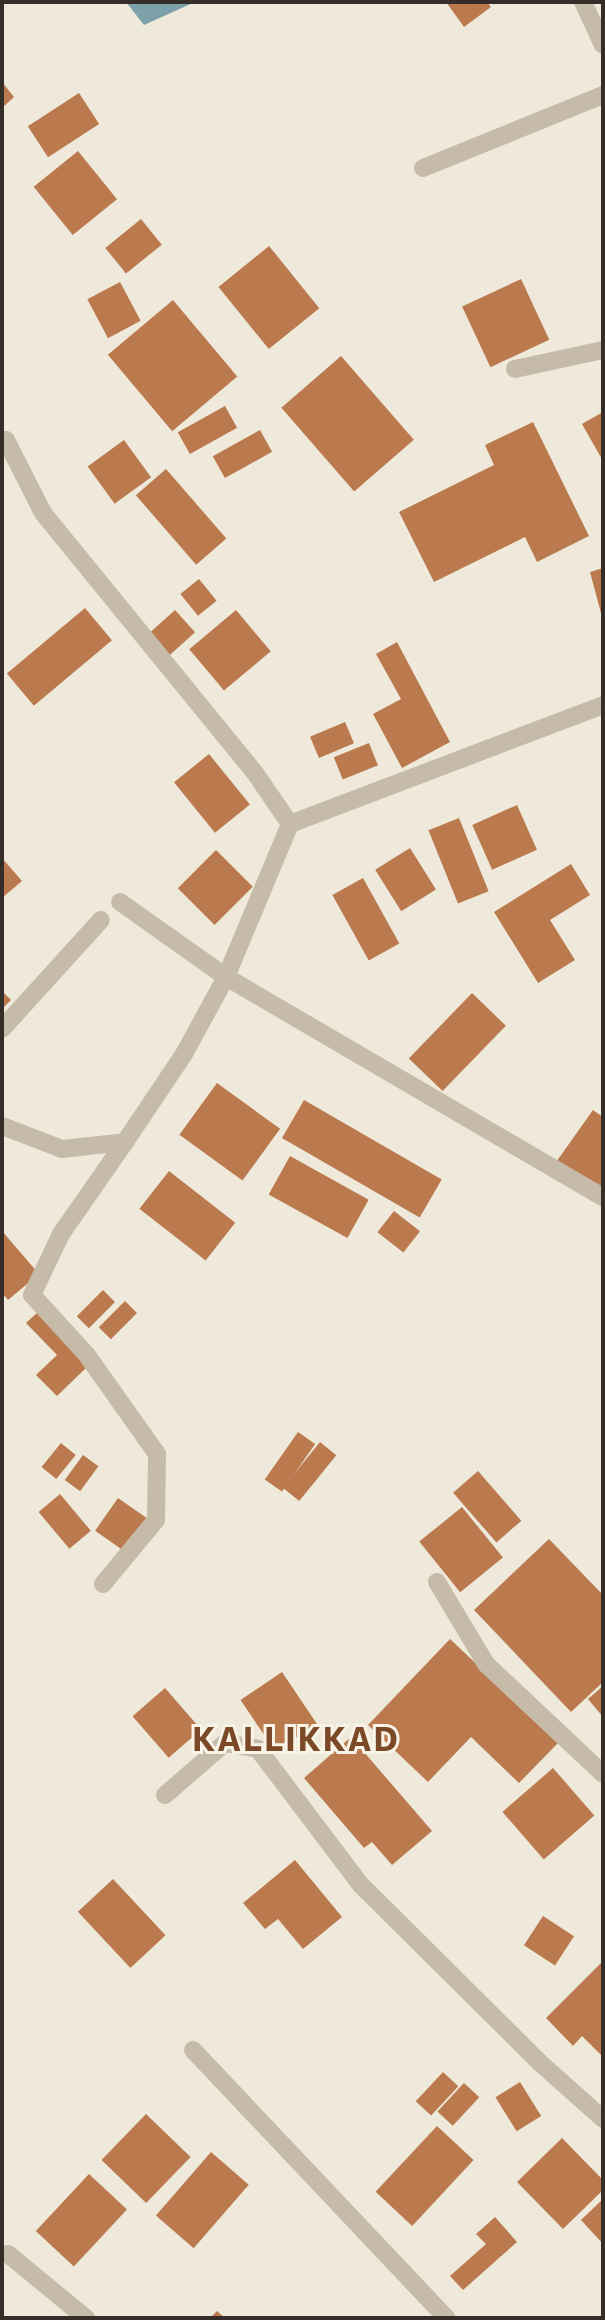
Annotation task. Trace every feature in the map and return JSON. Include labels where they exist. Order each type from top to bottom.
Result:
[{"type":"street","points":[[583,2],[603,45]]},
{"type":"street","points":[[423,168],[603,95]]},
{"type":"street","points":[[515,369],[603,350]]},
{"type":"street","points":[[2,440],[6,440],[43,513],[255,773],[290,824]]},
{"type":"street","points":[[103,1584],[156,1520],[158,1454],[94,1365],[32,1295],[61,1234],[184,1054],[226,977],[290,824],[603,705]]},
{"type":"street","points":[[120,902],[226,977],[603,1197]]},
{"type":"street","points":[[2,1028],[101,919]]},
{"type":"street","points":[[2,1126],[62,1149],[125,1142]]},
{"type":"street","points":[[438,1582],[486,1664],[603,1774]]},
{"type":"street","points":[[165,1795],[225,1743],[258,1749],[361,1885],[529,2052],[603,2119]]},
{"type":"street","points":[[192,2050],[440,2316]]},
{"type":"street","points":[[8,2254],[86,2318]]},
{"type":"water","points":[[126,2],[195,2],[144,25]]},
{"type":"building","points":[[446,2],[487,2],[491,7],[464,27]]},
{"type":"building","points":[[2,82],[14,97],[2,108]]},
{"type":"building","points":[[79,93],[99,124],[48,157],[28,126]]},
{"type":"building","points":[[78,151],[117,199],[73,235],[34,187]]},
{"type":"building","points":[[141,219],[162,245],[126,274],[105,248]]},
{"type":"building","points":[[269,246],[319,308],[269,349],[218,287]]},
{"type":"building","points":[[521,279],[549,340],[490,367],[462,306]]},
{"type":"building","points":[[120,282],[141,321],[108,338],[87,299]]},
{"type":"building","points":[[173,300],[237,377],[172,431],[108,355]]},
{"type":"building","points":[[341,356],[414,440],[354,492],[281,408]]},
{"type":"building","points":[[225,406],[237,428],[190,454],[178,432]]},
{"type":"building","points":[[603,412],[603,461],[582,424]]},
{"type":"building","points":[[533,422],[589,536],[537,562],[525,537],[434,582],[399,512],[494,465],[485,445]]},
{"type":"building","points":[[260,430],[272,452],[225,478],[213,456]]},
{"type":"building","points":[[124,440],[151,477],[115,504],[88,466]]},
{"type":"building","points":[[166,469],[226,538],[196,565],[136,495]]},
{"type":"building","points":[[603,568],[603,617],[602,617],[590,572]]},
{"type":"building","points":[[199,579],[217,601],[198,616],[180,594]]},
{"type":"building","points":[[85,608],[112,640],[34,706],[7,674]]},
{"type":"building","points":[[175,610],[195,632],[168,657],[148,635]]},
{"type":"building","points":[[236,610],[271,651],[224,691],[189,649]]},
{"type":"building","points":[[397,642],[450,742],[402,768],[373,714],[401,699],[376,654]]},
{"type":"building","points":[[345,722],[354,743],[319,758],[310,737]]},
{"type":"building","points":[[369,743],[378,765],[343,779],[334,757]]},
{"type":"building","points":[[209,754],[250,805],[215,833],[174,782]]},
{"type":"building","points":[[517,805],[537,850],[492,870],[472,825]]},
{"type":"building","points":[[459,818],[489,891],[458,904],[428,830]]},
{"type":"building","points":[[410,848],[436,890],[401,911],[375,870]]},
{"type":"building","points":[[216,850],[253,887],[215,925],[178,888]]},
{"type":"building","points":[[2,858],[22,881],[2,898]]},
{"type":"building","points":[[571,864],[590,895],[550,920],[575,960],[538,983],[494,912]]},
{"type":"building","points":[[363,878],[399,944],[369,961],[332,895]]},
{"type":"building","points":[[2,991],[11,1000],[2,1009]]},
{"type":"building","points":[[472,993],[506,1026],[443,1091],[409,1058]]},
{"type":"building","points":[[217,1083],[280,1129],[242,1181],[179,1135]]},
{"type":"building","points":[[304,1100],[442,1180],[420,1218],[282,1138]]},
{"type":"building","points":[[593,1110],[603,1117],[603,1199],[554,1165]]},
{"type":"building","points":[[290,1156],[369,1200],[347,1238],[269,1194]]},
{"type":"building","points":[[169,1171],[235,1223],[206,1261],[139,1209]]},
{"type":"building","points":[[394,1211],[420,1231],[403,1253],[377,1232]]},
{"type":"building","points":[[2,1231],[39,1274],[8,1300],[2,1293]]},
{"type":"building","points":[[103,1290],[115,1302],[89,1328],[77,1316]]},
{"type":"building","points":[[125,1301],[137,1313],[111,1339],[99,1327]]},
{"type":"building","points":[[38,1312],[89,1365],[57,1396],[36,1375],[57,1355],[26,1323]]},
{"type":"building","points":[[298,1432],[315,1444],[282,1492],[265,1480]]},
{"type":"building","points":[[320,1442],[336,1455],[299,1501],[283,1488]]},
{"type":"building","points":[[61,1443],[76,1455],[56,1479],[41,1467]]},
{"type":"building","points":[[83,1455],[98,1466],[80,1491],[65,1480]]},
{"type":"building","points":[[478,1471],[521,1521],[496,1542],[453,1493]]},
{"type":"building","points":[[60,1494],[91,1531],[69,1549],[39,1512]]},
{"type":"building","points":[[118,1498],[147,1518],[124,1551],[95,1531]]},
{"type":"building","points":[[462,1507],[503,1558],[460,1592],[419,1542]]},
{"type":"building","points":[[549,1539],[603,1595],[603,1682],[571,1712],[474,1610]]},
{"type":"building","points":[[450,1639],[559,1742],[519,1783],[471,1737],[428,1782],[368,1725]]},
{"type":"building","points":[[282,1672],[317,1723],[275,1751],[241,1700]]},
{"type":"building","points":[[603,1686],[603,1717],[588,1699]]},
{"type":"building","points":[[165,1688],[201,1730],[169,1758],[133,1716]]},
{"type":"building","points":[[351,1737],[432,1831],[392,1865],[372,1842],[364,1848],[304,1778]]},
{"type":"building","points":[[553,1768],[594,1816],[544,1860],[502,1812]]},
{"type":"building","points":[[295,1860],[342,1917],[303,1949],[278,1919],[265,1929],[243,1903]]},
{"type":"building","points":[[113,1879],[166,1935],[130,1968],[78,1912]]},
{"type":"building","points":[[543,1916],[574,1936],[555,1966],[524,1945]]},
{"type":"building","points":[[603,1961],[602,2056],[582,2036],[573,2046],[546,2018]]},
{"type":"building","points":[[443,2072],[458,2086],[431,2116],[416,2101]]},
{"type":"building","points":[[520,2082],[541,2116],[517,2131],[495,2097]]},
{"type":"building","points":[[464,2083],[479,2097],[453,2126],[437,2112]]},
{"type":"building","points":[[146,2114],[191,2157],[146,2203],[102,2160]]},
{"type":"building","points":[[437,2126],[474,2160],[412,2226],[376,2192]]},
{"type":"building","points":[[562,2138],[603,2180],[603,2190],[563,2229],[517,2182]]},
{"type":"building","points":[[211,2152],[249,2185],[194,2248],[156,2215]]},
{"type":"building","points":[[89,2174],[127,2209],[74,2267],[36,2231]]},
{"type":"building","points":[[603,2199],[603,2244],[581,2220]]},
{"type":"building","points":[[495,2217],[517,2242],[463,2290],[450,2276],[486,2244],[476,2234]]},
{"type":"building","points":[[217,2311],[225,2318],[210,2318]]},
{"type":"district","name":"KALLIKKAD","points":[[296,1738]]}]
